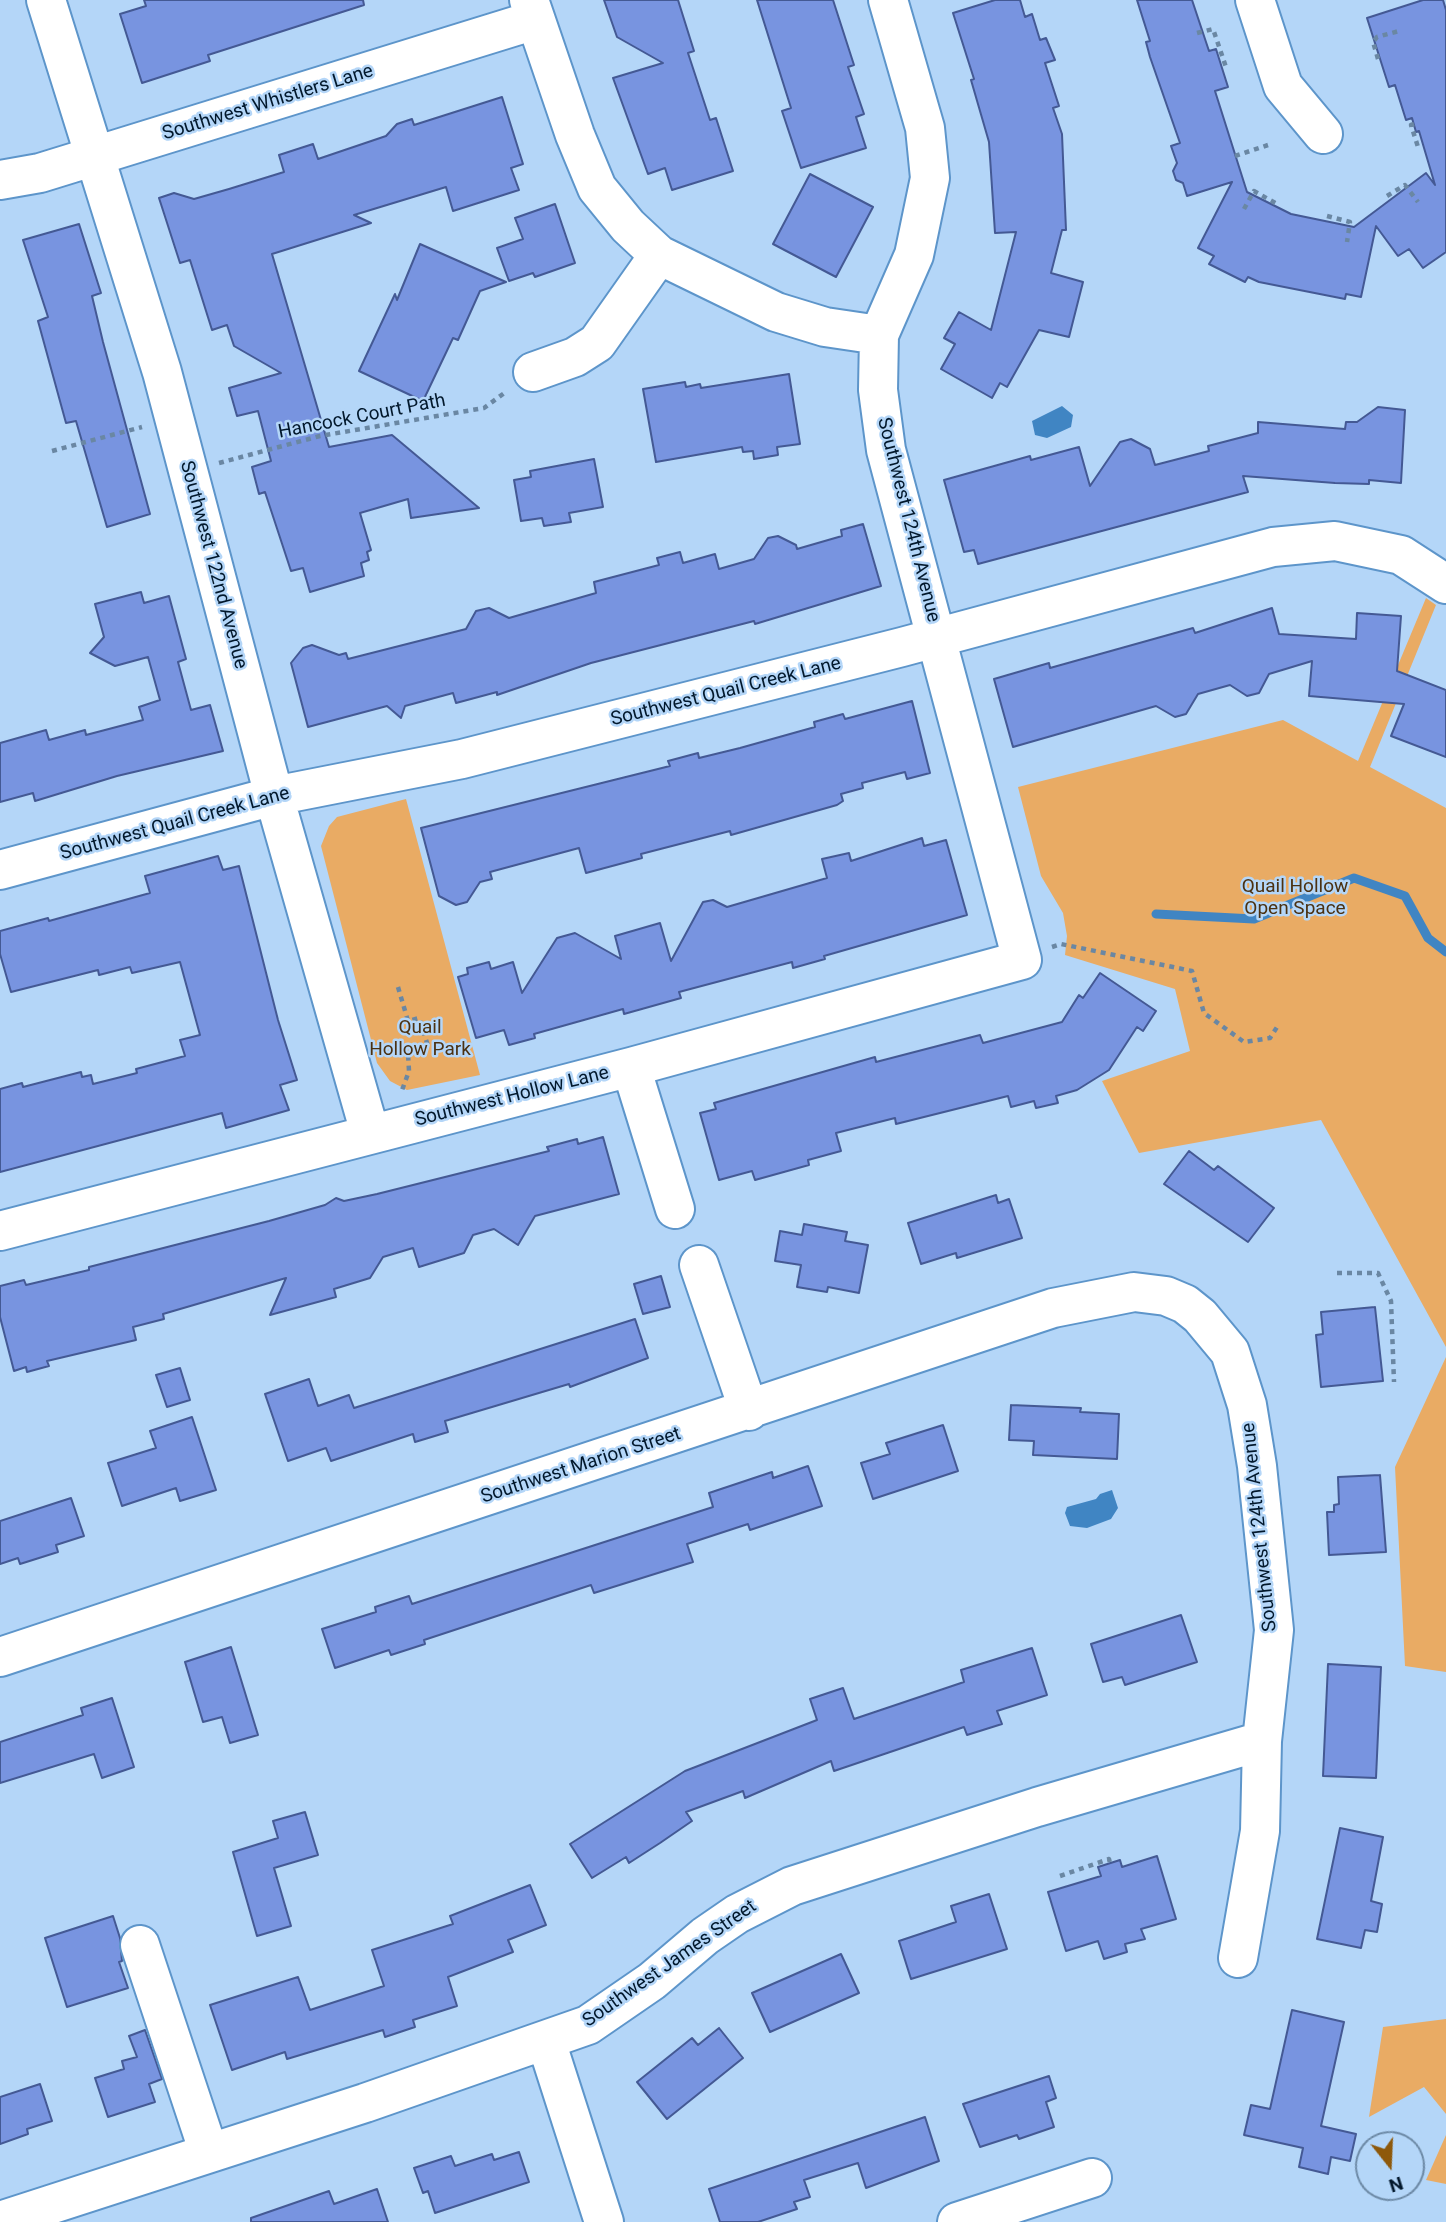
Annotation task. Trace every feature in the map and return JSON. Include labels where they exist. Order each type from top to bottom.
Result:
[{"type":"street","name":"Southwest 122nd Avenue","points":[[47,0],[162,372],[274,796],[366,1119]]},
{"type":"street","name":"Southwest 124th Avenue","points":[[888,0],[925,128],[930,178],[914,255],[879,335],[878,390],[886,450],[1022,960]]},
{"type":"street","points":[[1255,0],[1283,86],[1322,134]]},
{"type":"street","name":"Southwest Whistlers Lane","points":[[0,180],[40,173],[95,156],[532,10]]},
{"type":"street","points":[[532,10],[575,135],[597,188],[628,226],[659,255],[776,312],[825,327],[879,335]]},
{"type":"street","points":[[533,372],[575,357],[597,343],[659,255]]},
{"type":"street","name":"Southwest Quail Creek Lane","points":[[0,870],[274,796],[462,759],[1273,547],[1335,541],[1388,552],[1401,555],[1446,584]]},
{"type":"street","name":"Southwest Hollow Lane","points":[[0,1231],[366,1119],[631,1067],[1022,960]]},
{"type":"street","points":[[631,1067],[676,1209]]},
{"type":"street","points":[[699,1265],[748,1411]]},
{"type":"street","name":"Southwest Marion Street","points":[[0,1657],[1053,1308],[1134,1292],[1166,1296]]},
{"type":"street","name":"Southwest 124th Avenue","points":[[1166,1296],[1185,1304],[1199,1315],[1230,1352],[1247,1405],[1274,1630],[1262,1741],[1260,1831],[1238,1958]]},
{"type":"street","name":"Southwest James Street","points":[[0,2221],[546,2041],[596,2020],[652,1981],[705,1936],[737,1914],[792,1886],[1037,1807],[1262,1741]]},
{"type":"street","points":[[140,1945],[209,2153]]},
{"type":"street","points":[[546,2041],[604,2222]]},
{"type":"street","points":[[973,2220],[1092,2178]]},
{"type":"path","points":[[1197,33],[1213,29],[1227,70]]},
{"type":"path","points":[[1378,59],[1373,42],[1377,37],[1399,31]]},
{"type":"path","points":[[1414,124],[1411,125],[1418,147]]},
{"type":"path","points":[[1235,156],[1268,145]]},
{"type":"path","points":[[1387,196],[1405,185],[1418,202]]},
{"type":"path","points":[[1244,209],[1254,191],[1277,204]]},
{"type":"path","points":[[1327,216],[1350,222],[1347,242]]},
{"type":"path","name":"Hancock Court Path","points":[[188,471],[320,436],[484,408],[533,372]]},
{"type":"path","points":[[52,451],[143,426]]},
{"type":"path","points":[[1022,960],[1061,944],[1192,971],[1204,1013],[1244,1042],[1270,1038],[1279,1024]]},
{"type":"path","points":[[366,1119],[400,1093],[409,1072],[408,1053],[428,1046],[419,1018],[408,1021],[398,987]]},
{"type":"path","points":[[1337,1273],[1378,1273],[1391,1301],[1394,1382]]},
{"type":"path","points":[[1060,1876],[1109,1859],[1110,1863]]},
{"type":"green space","name":"Quail Hollow Open Space","points":[[1426,598],[1436,605],[1370,767],[1446,808],[1446,1347],[1321,1120],[1139,1153],[1102,1081],[1190,1051],[1175,989],[1065,955],[1067,936],[1063,913],[1041,876],[1018,787],[1283,720],[1358,761]]},
{"type":"green space","name":"Quail Hollow Park","points":[[406,799],[480,1075],[407,1090],[390,1081],[377,1063],[321,846],[329,826],[337,817]]},
{"type":"green space","points":[[1446,1357],[1446,1672],[1405,1666],[1395,1467]]},
{"type":"green space","points":[[1446,2019],[1446,2114],[1424,2087],[1369,2117],[1383,2027]]},
{"type":"green space","points":[[1446,2135],[1446,2184],[1426,2180]]},
{"type":"water","points":[[1062,406],[1073,415],[1071,427],[1047,438],[1035,435],[1032,421]]},
{"type":"water","points":[[1112,1490],[1118,1508],[1111,1519],[1087,1528],[1070,1526],[1065,1513],[1067,1507],[1096,1499],[1100,1494]]},
{"type":"building","points":[[144,0],[363,0],[364,5],[208,55],[210,61],[142,83],[120,14],[146,6]]},
{"type":"building","points":[[604,0],[678,0],[694,51],[688,53],[710,120],[716,118],[733,171],[672,190],[665,168],[648,174],[613,78],[663,63],[617,37]]},
{"type":"building","points":[[757,0],[833,0],[854,65],[848,67],[864,114],[856,117],[866,148],[801,168],[782,111],[791,108]]},
{"type":"building","points":[[995,0],[1020,0],[1025,17],[1032,14],[1040,40],[1046,38],[1055,60],[1045,63],[1059,106],[1053,108],[1062,134],[1066,230],[1062,230],[1051,273],[1083,282],[1069,337],[1039,330],[1007,387],[1000,383],[992,398],[941,369],[955,344],[944,338],[959,312],[991,330],[1016,232],[995,233],[989,142],[971,80],[974,79],[953,13]]},
{"type":"building","points":[[1137,0],[1192,0],[1209,51],[1216,49],[1228,87],[1215,91],[1247,192],[1291,214],[1354,227],[1426,173],[1435,185],[1419,131],[1416,132],[1412,118],[1406,120],[1395,85],[1389,87],[1367,18],[1423,0],[1443,0],[1446,10],[1446,252],[1423,268],[1409,249],[1398,256],[1376,226],[1361,297],[1346,294],[1345,299],[1259,282],[1248,277],[1245,282],[1209,264],[1214,256],[1198,248],[1232,182],[1187,196],[1183,183],[1176,180],[1173,171],[1177,163],[1171,146],[1180,143],[1150,57],[1146,42],[1150,41]]},
{"type":"building","points":[[502,97],[523,164],[511,168],[519,190],[453,211],[446,187],[354,215],[371,223],[272,254],[329,447],[392,435],[479,508],[411,518],[408,499],[360,513],[371,550],[367,552],[369,560],[361,563],[364,576],[310,592],[303,568],[291,571],[265,492],[259,494],[252,467],[271,461],[258,411],[237,416],[229,388],[281,373],[234,346],[227,325],[212,330],[190,260],[180,263],[159,198],[174,193],[194,199],[229,189],[284,172],[279,155],[313,144],[318,159],[386,136],[397,124],[412,119],[414,125]]},
{"type":"building","points":[[810,174],[873,207],[836,277],[773,244]]},
{"type":"building","points":[[555,204],[575,263],[535,277],[533,273],[509,281],[497,248],[523,239],[515,218]]},
{"type":"building","points":[[79,224],[101,293],[92,296],[150,514],[107,527],[76,421],[66,423],[38,321],[48,317],[23,240]]},
{"type":"building","points":[[420,244],[506,282],[480,291],[458,340],[453,338],[423,401],[359,371],[395,294],[397,300]]},
{"type":"building","points":[[789,374],[800,444],[777,447],[778,455],[754,459],[753,451],[743,452],[742,447],[656,462],[643,389],[685,382],[686,387],[700,384],[701,388]]},
{"type":"building","points":[[1378,407],[1405,410],[1401,483],[1369,480],[1369,484],[1335,483],[1243,476],[1248,492],[978,564],[974,550],[964,552],[944,480],[1030,456],[1031,460],[1079,447],[1090,486],[1120,442],[1131,439],[1150,449],[1155,465],[1209,451],[1208,446],[1258,433],[1258,422],[1345,429],[1346,422],[1357,422]]},
{"type":"building","points":[[594,459],[603,507],[569,513],[571,522],[544,526],[542,518],[521,521],[514,480],[531,477],[530,471]]},
{"type":"building","points":[[863,524],[881,586],[755,624],[754,621],[591,663],[497,695],[497,692],[456,703],[453,693],[405,706],[401,718],[387,706],[308,727],[291,663],[303,648],[312,645],[339,655],[346,653],[348,659],[466,629],[476,611],[489,608],[509,618],[596,593],[594,582],[659,565],[657,558],[680,552],[683,563],[715,554],[719,569],[754,559],[768,538],[778,536],[796,545],[797,549],[842,536],[841,530]]},
{"type":"building","points":[[141,592],[144,603],[169,596],[186,659],[178,662],[191,710],[210,705],[223,751],[117,776],[35,801],[33,793],[0,802],[0,743],[46,730],[49,740],[85,730],[86,735],[143,720],[139,707],[160,700],[148,657],[115,666],[90,653],[104,637],[95,604]]},
{"type":"building","points":[[1272,608],[1279,634],[1356,639],[1357,613],[1401,616],[1397,671],[1446,690],[1446,757],[1391,736],[1404,704],[1309,696],[1312,661],[1269,674],[1259,693],[1247,696],[1230,685],[1198,694],[1186,714],[1175,717],[1156,706],[1013,747],[994,679],[1049,663],[1050,668],[1193,628],[1195,633]]},
{"type":"building","points":[[912,701],[930,773],[907,779],[905,772],[862,783],[863,788],[841,794],[843,801],[837,805],[731,835],[730,831],[641,854],[642,858],[586,873],[579,848],[490,872],[492,879],[480,882],[467,902],[456,905],[439,896],[421,828],[670,766],[668,761],[698,753],[699,758],[740,748],[815,727],[814,722],[843,714],[845,719]]},
{"type":"building","points":[[922,838],[924,846],[946,840],[967,915],[824,956],[825,959],[793,968],[792,962],[679,992],[681,998],[624,1014],[623,1009],[534,1034],[535,1038],[509,1045],[504,1030],[476,1038],[458,977],[468,974],[467,968],[489,962],[491,969],[513,962],[522,993],[557,938],[575,933],[621,959],[615,936],[660,923],[671,961],[703,902],[713,900],[727,907],[827,878],[822,859],[849,853],[851,861]]},
{"type":"building","points":[[218,856],[223,870],[239,866],[278,1020],[297,1080],[280,1085],[289,1110],[226,1128],[222,1113],[0,1172],[0,1089],[22,1083],[23,1087],[81,1072],[82,1077],[91,1075],[93,1084],[137,1073],[136,1069],[185,1056],[180,1040],[200,1035],[180,962],[132,973],[130,967],[99,975],[98,970],[11,992],[0,954],[0,931],[48,918],[49,921],[150,893],[145,876]]},
{"type":"building","points":[[1100,973],[1156,1011],[1143,1031],[1137,1027],[1109,1070],[1077,1090],[1056,1096],[1058,1103],[1036,1108],[1034,1101],[1011,1107],[1008,1096],[896,1124],[895,1118],[836,1133],[841,1151],[808,1160],[809,1165],[755,1180],[752,1171],[719,1180],[700,1113],[716,1109],[714,1103],[875,1057],[876,1062],[980,1035],[983,1043],[1062,1022],[1079,995],[1083,998]]},
{"type":"building","points":[[603,1137],[619,1194],[535,1216],[518,1245],[494,1229],[473,1235],[464,1253],[419,1267],[413,1248],[383,1257],[370,1278],[334,1289],[336,1297],[270,1315],[286,1278],[163,1314],[164,1319],[133,1327],[136,1340],[47,1361],[49,1366],[27,1372],[26,1367],[14,1371],[0,1317],[0,1286],[24,1280],[26,1285],[89,1270],[89,1267],[325,1205],[336,1198],[344,1201],[377,1194],[549,1151],[547,1147],[577,1139],[578,1144]]},
{"type":"building","points":[[1189,1151],[1214,1170],[1218,1166],[1274,1208],[1248,1242],[1164,1184]]},
{"type":"building","points":[[996,1195],[998,1203],[1009,1199],[1022,1238],[957,1258],[956,1253],[921,1264],[908,1223]]},
{"type":"building","points":[[804,1224],[847,1232],[845,1241],[868,1245],[859,1293],[828,1287],[827,1292],[797,1287],[801,1265],[775,1261],[780,1231],[802,1235]]},
{"type":"building","points":[[661,1276],[670,1307],[643,1314],[634,1284]]},
{"type":"building","points":[[1375,1307],[1383,1381],[1321,1387],[1316,1335],[1323,1334],[1321,1312]]},
{"type":"building","points":[[635,1319],[648,1358],[570,1387],[569,1384],[445,1421],[448,1432],[415,1442],[413,1434],[331,1461],[326,1448],[288,1461],[265,1394],[309,1379],[318,1406],[349,1395],[354,1408]]},
{"type":"building","points":[[180,1368],[190,1400],[167,1407],[156,1375]]},
{"type":"building","points":[[1011,1405],[1081,1408],[1080,1412],[1119,1414],[1117,1459],[1033,1455],[1034,1441],[1009,1440]]},
{"type":"building","points":[[192,1417],[216,1490],[180,1501],[176,1488],[122,1506],[108,1463],[156,1448],[150,1431]]},
{"type":"building","points":[[943,1425],[958,1471],[873,1499],[861,1463],[890,1454],[886,1443]]},
{"type":"building","points":[[808,1466],[822,1506],[750,1530],[748,1524],[687,1544],[693,1562],[594,1593],[591,1585],[424,1640],[425,1644],[391,1655],[389,1650],[335,1668],[322,1629],[376,1612],[375,1607],[409,1596],[412,1604],[713,1507],[709,1493],[772,1472],[773,1478]]},
{"type":"building","points":[[1380,1475],[1386,1552],[1329,1555],[1327,1512],[1334,1512],[1334,1505],[1339,1504],[1338,1477]]},
{"type":"building","points":[[71,1498],[84,1536],[56,1545],[58,1552],[20,1564],[18,1558],[0,1564],[0,1521]]},
{"type":"building","points":[[1181,1615],[1197,1662],[1125,1685],[1122,1677],[1103,1682],[1091,1644]]},
{"type":"building","points":[[231,1647],[258,1735],[230,1743],[222,1717],[203,1722],[185,1662]]},
{"type":"building","points":[[1032,1648],[1047,1695],[997,1711],[1002,1724],[967,1735],[964,1727],[834,1771],[831,1761],[745,1798],[743,1791],[686,1812],[692,1821],[629,1863],[626,1857],[592,1878],[570,1844],[685,1771],[817,1720],[810,1699],[843,1688],[854,1719],[964,1682],[961,1670]]},
{"type":"building","points":[[1328,1664],[1381,1667],[1376,1778],[1323,1776]]},
{"type":"building","points":[[112,1698],[134,1767],[102,1778],[94,1754],[0,1783],[0,1742],[83,1715],[81,1708]]},
{"type":"building","points":[[305,1812],[318,1855],[274,1868],[291,1926],[257,1936],[233,1852],[278,1838],[273,1821]]},
{"type":"building","points":[[1340,1828],[1383,1837],[1371,1901],[1382,1904],[1377,1932],[1365,1930],[1361,1948],[1317,1939]]},
{"type":"building","points":[[1157,1856],[1176,1919],[1141,1929],[1145,1939],[1125,1944],[1127,1952],[1104,1959],[1098,1941],[1066,1951],[1048,1892],[1101,1876],[1098,1867],[1120,1860],[1122,1867]]},
{"type":"building","points":[[530,1885],[546,1925],[508,1940],[513,1952],[448,1977],[457,2006],[413,2020],[415,2027],[385,2037],[383,2030],[287,2059],[285,2052],[232,2070],[210,2005],[298,1977],[310,2010],[384,1986],[372,1950],[453,1924],[450,1916]]},
{"type":"building","points":[[989,1894],[1007,1949],[911,1979],[899,1941],[956,1922],[951,1906]]},
{"type":"building","points":[[113,1916],[120,1938],[122,1961],[119,1962],[128,1988],[67,2007],[45,1938]]},
{"type":"building","points":[[841,1954],[859,1993],[770,2032],[752,1993]]},
{"type":"building","points":[[1292,2010],[1344,2022],[1321,2126],[1355,2134],[1350,2161],[1331,2157],[1328,2174],[1299,2167],[1303,2148],[1244,2135],[1251,2105],[1270,2109]]},
{"type":"building","points":[[719,2028],[743,2058],[667,2119],[637,2082],[692,2038],[698,2045]]},
{"type":"building","points":[[145,2030],[162,2079],[149,2084],[155,2102],[108,2117],[95,2078],[124,2069],[122,2061],[137,2057],[129,2036]]},
{"type":"building","points":[[1049,2076],[1056,2098],[1046,2102],[1054,2127],[1019,2139],[1017,2135],[980,2147],[963,2104]]},
{"type":"building","points":[[40,2084],[52,2121],[27,2129],[28,2134],[0,2144],[0,2097]]},
{"type":"building","points":[[925,2117],[939,2161],[866,2188],[858,2163],[804,2180],[810,2197],[794,2202],[797,2209],[758,2222],[720,2222],[709,2189]]},
{"type":"building","points":[[519,2152],[529,2182],[435,2213],[428,2191],[423,2193],[414,2168],[451,2156],[455,2166],[492,2154],[494,2160]]},
{"type":"building","points":[[377,2189],[388,2222],[251,2222],[251,2218],[329,2191],[334,2204]]},
{"type":"waterway","points":[[1156,914],[1254,919],[1354,878],[1405,896],[1428,938],[1446,952]]}]
